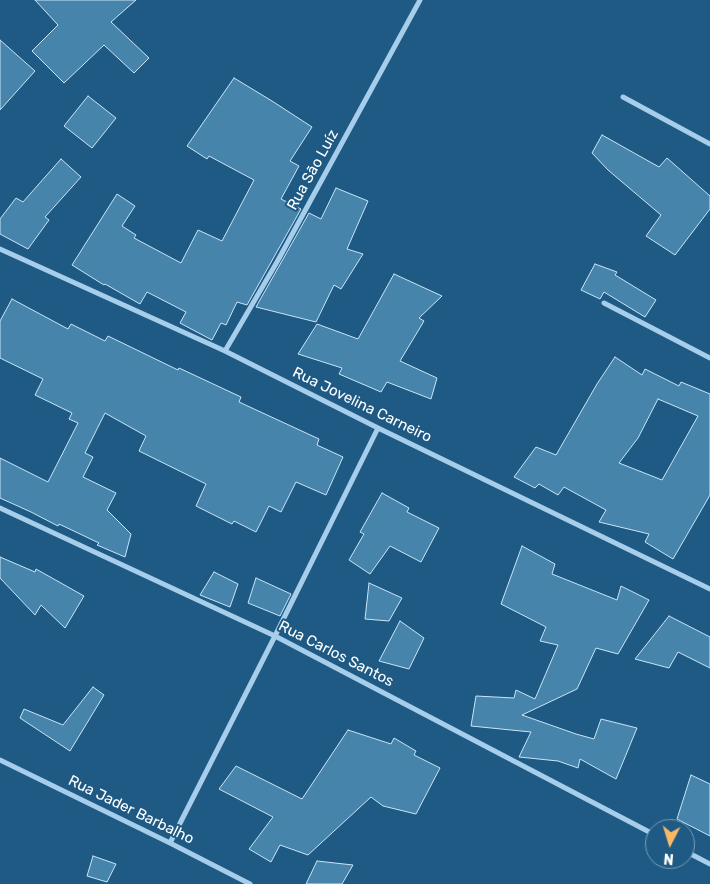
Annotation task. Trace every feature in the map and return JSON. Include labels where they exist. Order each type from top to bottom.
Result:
[{"type":"street","name":"Rua São Luíz","points":[[225,351],[277,262],[420,0]]},
{"type":"street","points":[[623,97],[710,144]]},
{"type":"street","name":"Rua Jovelina Carneiro","points":[[0,249],[225,351],[378,428],[710,589]]},
{"type":"street","points":[[604,303],[710,358]]},
{"type":"street","points":[[170,843],[378,428]]},
{"type":"street","name":"Rua Carlos Santos","points":[[0,508],[275,636],[645,830]]},
{"type":"street","name":"Rua Jader Barbalho","points":[[0,760],[250,884]]},
{"type":"street","points":[[695,856],[710,864]]},
{"type":"building","points":[[35,0],[136,0],[111,22],[149,58],[134,73],[104,45],[64,83],[32,51],[58,25]]},
{"type":"building","points":[[0,40],[35,71],[0,110]]},
{"type":"building","points":[[234,78],[312,127],[290,161],[299,166],[281,199],[301,209],[247,305],[237,302],[226,325],[221,323],[212,340],[180,323],[186,312],[147,292],[140,304],[72,265],[117,194],[135,206],[122,226],[136,235],[134,238],[181,263],[198,230],[222,241],[254,180],[209,156],[207,159],[187,146]]},
{"type":"building","points":[[88,96],[116,118],[92,148],[64,126]]},
{"type":"building","points":[[602,135],[659,167],[667,158],[710,196],[710,209],[675,255],[646,236],[661,215],[608,170],[592,153]]},
{"type":"building","points":[[61,159],[81,177],[45,217],[49,220],[28,249],[0,234],[0,219],[16,198],[23,202]]},
{"type":"building","points":[[336,188],[368,201],[347,249],[363,254],[341,289],[334,285],[316,322],[256,307],[309,213],[321,219]]},
{"type":"building","points":[[595,264],[617,272],[615,275],[656,300],[645,317],[604,292],[600,299],[581,290]]},
{"type":"building","points":[[394,274],[442,296],[419,318],[424,321],[400,361],[437,378],[431,399],[387,382],[381,392],[339,374],[342,368],[298,354],[317,324],[358,339]]},
{"type":"building","points":[[12,299],[68,329],[71,324],[105,341],[108,336],[178,370],[179,368],[241,397],[239,402],[319,439],[317,445],[343,457],[326,495],[296,482],[281,512],[269,506],[256,532],[234,521],[232,524],[196,506],[206,484],[139,451],[146,436],[105,413],[85,453],[93,457],[83,477],[116,493],[107,510],[131,534],[125,557],[97,545],[99,543],[59,524],[58,526],[0,498],[0,458],[48,482],[78,423],[69,419],[72,413],[35,395],[43,379],[0,358],[0,321]]},
{"type":"building","points":[[615,357],[642,375],[645,369],[679,386],[681,382],[710,394],[710,495],[673,559],[645,542],[649,534],[599,522],[606,510],[564,487],[558,495],[539,484],[535,488],[514,477],[536,447],[556,455]],"holes":[[[658,399],[698,416],[662,480],[619,463],[638,438]]]},
{"type":"building","points":[[382,493],[409,508],[407,512],[439,528],[421,562],[390,546],[370,574],[349,560],[364,534],[360,532]]},
{"type":"building","points":[[522,546],[555,564],[552,574],[617,600],[621,586],[649,600],[618,654],[596,648],[577,689],[522,715],[594,739],[601,719],[637,728],[616,779],[580,759],[578,768],[558,761],[519,757],[531,732],[471,726],[476,696],[514,698],[516,690],[535,699],[558,645],[540,641],[546,627],[501,604]]},
{"type":"building","points":[[0,557],[35,572],[36,569],[84,596],[65,628],[41,605],[35,615],[0,578]]},
{"type":"building","points":[[214,572],[238,584],[230,607],[200,595]]},
{"type":"building","points":[[256,578],[291,594],[280,616],[248,603]]},
{"type":"building","points":[[369,583],[402,598],[389,621],[365,619]]},
{"type":"building","points":[[669,616],[710,637],[710,668],[678,652],[669,668],[635,659]]},
{"type":"building","points":[[400,621],[424,638],[409,669],[379,661]]},
{"type":"building","points":[[93,687],[104,695],[70,751],[20,718],[24,709],[63,725]]},
{"type":"building","points":[[348,730],[391,744],[394,738],[416,751],[414,755],[440,768],[416,814],[383,806],[371,797],[308,855],[280,845],[271,862],[249,849],[273,817],[219,789],[236,766],[302,799]]},
{"type":"building","points":[[691,775],[710,784],[710,836],[695,828],[695,819],[677,819]]},
{"type":"building","points":[[93,856],[116,864],[107,882],[87,876]]},
{"type":"building","points":[[317,861],[353,865],[342,884],[306,884]]}]
